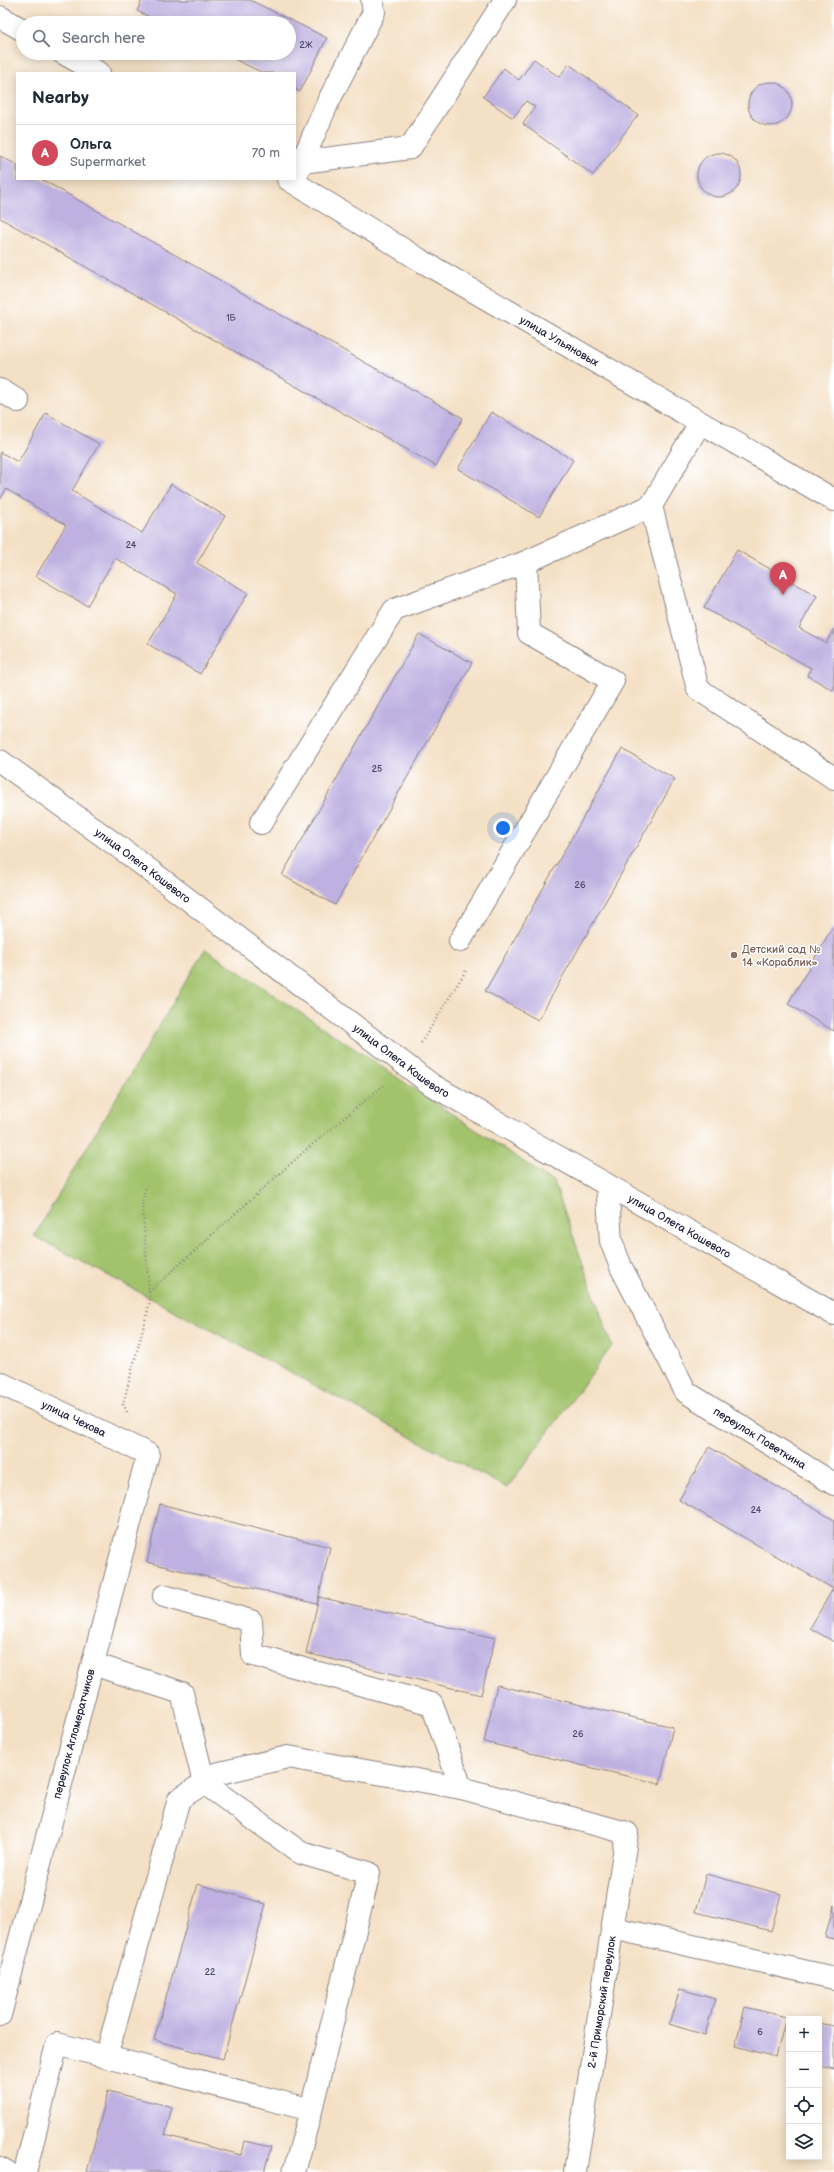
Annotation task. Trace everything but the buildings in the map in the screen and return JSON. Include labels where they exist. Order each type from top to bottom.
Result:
[{"type":"street","points":[[296,172],[328,102],[374,12],[372,0]]},
{"type":"street","points":[[302,162],[410,148],[505,0]]},
{"type":"street","points":[[0,17],[16,26]]},
{"type":"street","points":[[76,60],[97,72]]},
{"type":"street","name":"улица Ульяновых","points":[[291,181],[420,260],[834,500]]},
{"type":"street","points":[[261,823],[394,610],[526,562],[651,506],[700,423]]},
{"type":"street","points":[[651,506],[698,689],[834,778]]},
{"type":"street","points":[[460,941],[613,681],[529,633],[526,562]]},
{"type":"street","name":"улица Олега Кошевого","points":[[0,761],[134,858],[432,1085],[834,1314]]},
{"type":"street","name":"переулок Поветкина","points":[[607,1185],[611,1242],[621,1267],[686,1392],[834,1484]]},
{"type":"street","name":"улица Чехова","points":[[0,1383],[148,1454]]},
{"type":"street","name":"переулок Агломератчиков","points":[[0,2015],[148,1454]]},
{"type":"street","points":[[106,2057],[179,1799],[204,1780],[288,1757],[461,1788],[432,1704],[253,1655],[251,1621],[164,1596]]},
{"type":"street","points":[[93,1664],[182,1693],[204,1780],[301,1853],[369,1873],[311,2110],[294,2172]]},
{"type":"street","name":"2-й Приморский переулок","points":[[461,1788],[627,1832],[575,2172]]},
{"type":"street","points":[[613,1928],[834,1978]]},
{"type":"street","points":[[25,2172],[57,2044],[311,2110]]},
{"type":"street","points":[[0,2168],[7,2172]]},
{"type":"path","points":[[149,1292],[308,1148],[407,1066],[478,952],[460,941]]},
{"type":"path","points":[[146,1186],[142,1203],[150,1302],[123,1404],[148,1454]]},
{"type":"green space","points":[[205,949],[554,1182],[612,1346],[507,1488],[34,1236]]},
{"type":"place","name":"Ольга","points":[[783,595]]},
{"type":"place","name":"Детский сад № 14 «Кораблик»","points":[[734,955]]}]
